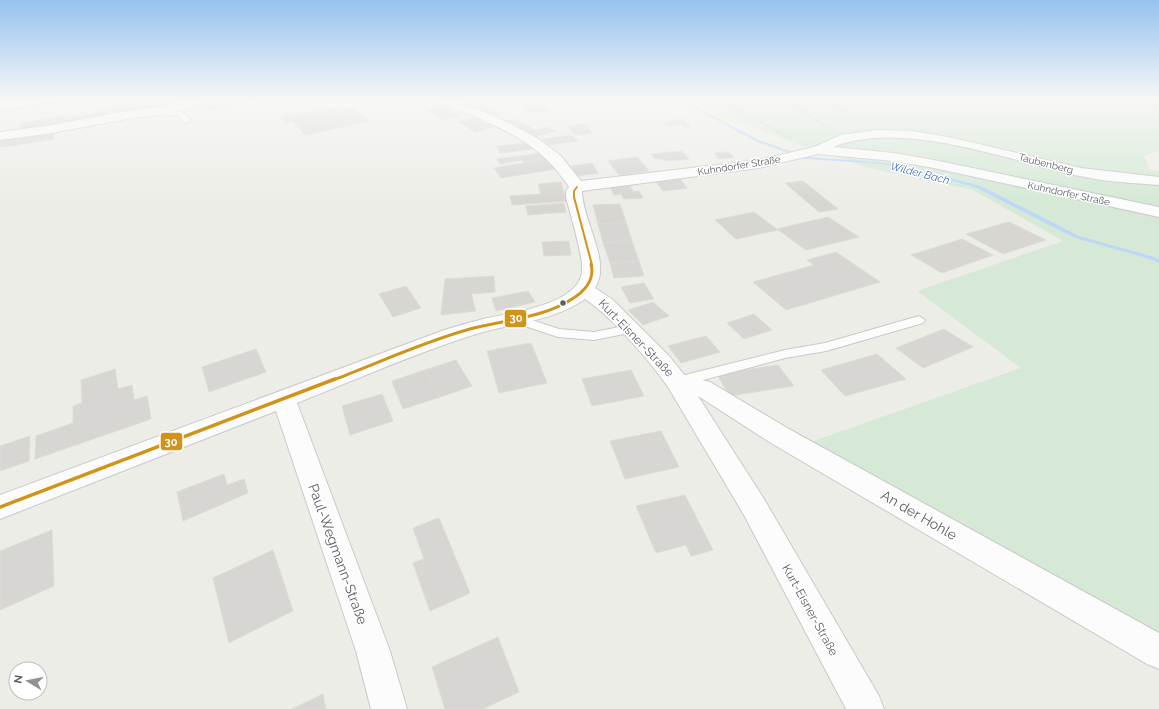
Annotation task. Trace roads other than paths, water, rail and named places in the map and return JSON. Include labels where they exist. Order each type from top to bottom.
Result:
[{"type":"street","points":[[0,136],[30,132]]},
{"type":"street","points":[[0,507],[438,340],[470,329],[560,304],[575,297],[584,289],[590,280],[592,266],[574,196],[574,191],[577,188],[564,168],[544,148],[513,132]]},
{"type":"street","name":"Taubenberg","points":[[806,153],[828,143],[858,134],[915,136],[978,146],[1083,172],[1159,181]]},
{"type":"street","name":"Kuhndorfer Straße","points":[[577,188],[584,185],[738,167],[806,153],[894,157],[934,164],[1159,212]]},
{"type":"street","name":"Kurt-Eisner-Straße","points":[[584,289],[605,303],[662,362],[677,382],[754,507],[866,709]]},
{"type":"street","name":"An der Hohle","points":[[677,382],[702,388],[780,436],[1159,652]]},
{"type":"street","name":"Paul-Wegmann-Straße","points":[[284,400],[373,651],[390,709]]},
{"type":"lane","points":[[514,318],[558,333],[594,336],[630,329]]},
{"type":"lane","points":[[677,382],[785,354],[826,347],[919,320]]},
{"type":"waterway","name":"Wilder Bach","points":[[741,132],[758,141],[807,158],[880,163],[917,170],[979,187],[1077,237],[1159,261]]}]
